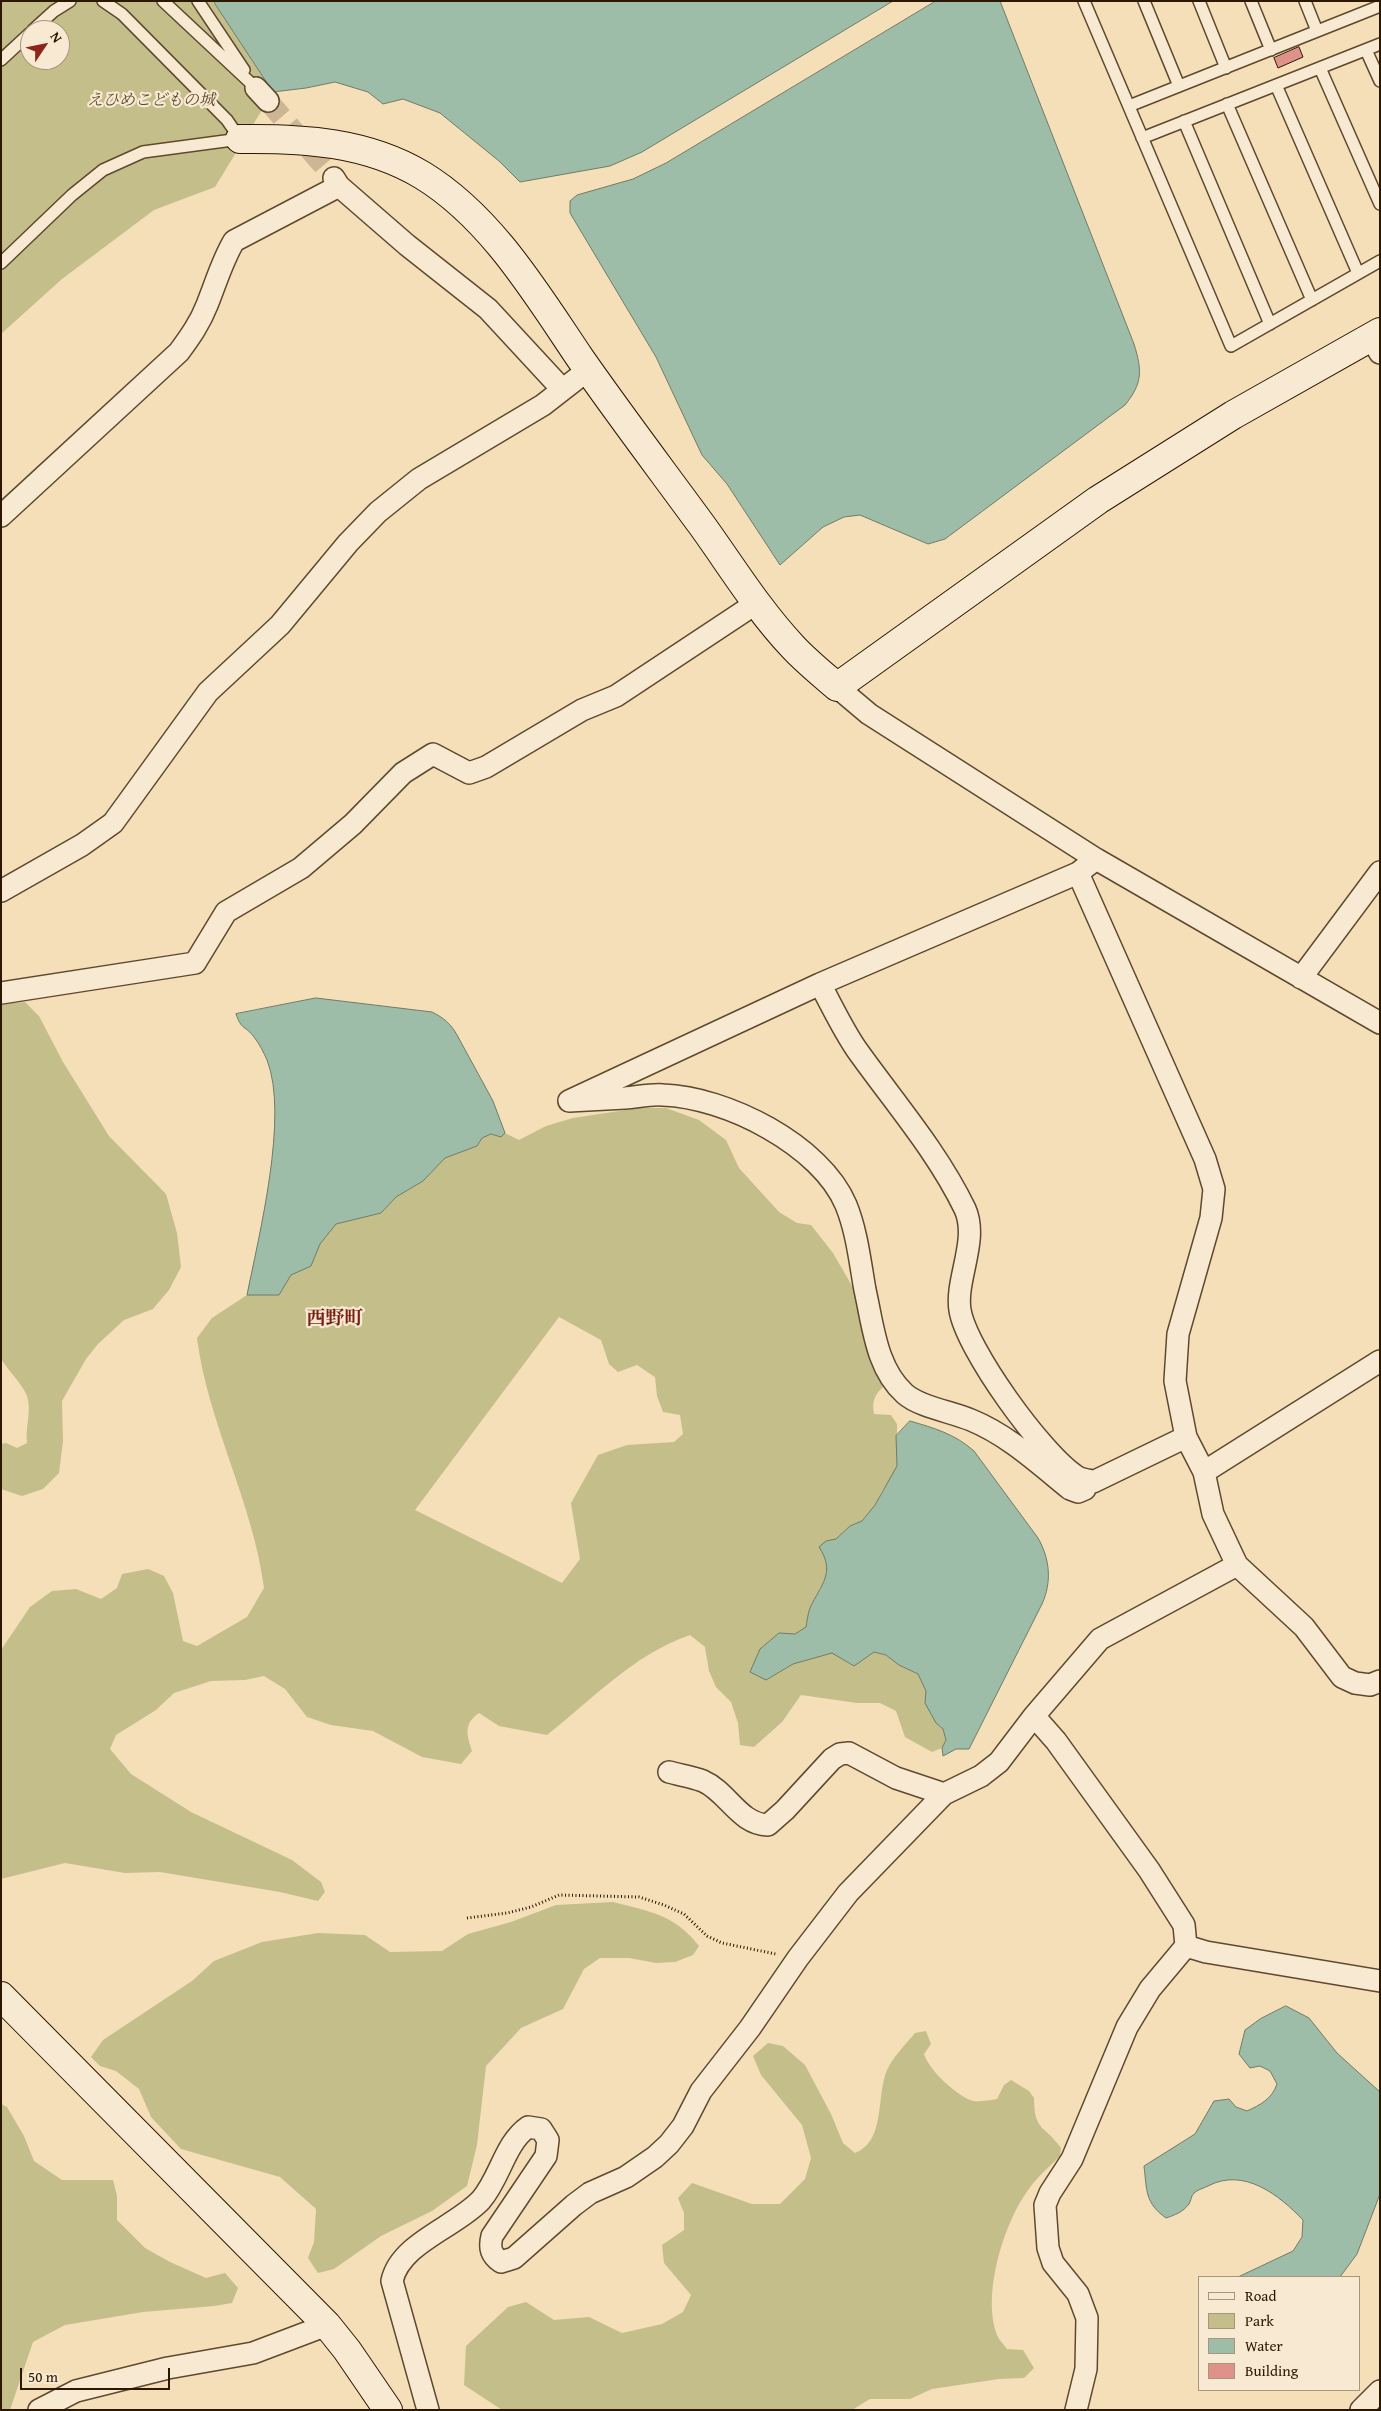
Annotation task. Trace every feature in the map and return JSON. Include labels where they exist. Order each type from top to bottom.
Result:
[{"type":"street","points":[[240,139],[278,139],[326,143],[365,150],[394,160],[422,175],[463,207],[505,252],[588,370],[758,602],[792,646],[837,687],[869,714],[1096,859],[1380,1023]]},
{"type":"street","points":[[1,516],[179,352],[195,330],[207,306],[224,258],[234,241],[337,182],[407,245],[488,309],[562,389]]},
{"type":"street","points":[[837,687],[1098,500],[1234,415],[1377,341]]},
{"type":"street","points":[[1,891],[82,846],[113,823],[208,692],[280,625],[348,543],[378,512],[419,479],[543,405],[588,370]]},
{"type":"street","points":[[1,993],[195,963],[226,912],[302,868],[353,824],[403,773],[433,754],[469,773],[486,767],[582,710],[616,696],[758,602]]},
{"type":"street","points":[[1088,1480],[1085,1489],[1078,1492],[1070,1488],[1002,1436],[972,1420],[905,1395],[881,1357],[846,1204],[833,1182],[812,1160],[786,1140],[755,1120],[720,1107],[690,1099],[662,1095],[569,1101],[820,984],[1078,873],[1096,859]]},
{"type":"street","points":[[1301,978],[1380,872]]},
{"type":"street","points":[[1078,873],[1205,1159],[1214,1189],[1211,1218],[1178,1334],[1175,1381],[1186,1436],[1204,1472],[1214,1514],[1237,1565],[1304,1627],[1342,1677],[1354,1684],[1370,1685],[1380,1682]]},
{"type":"street","points":[[820,984],[856,1049],[944,1170],[966,1212],[970,1232],[960,1308],[964,1325],[973,1344],[1010,1403],[1034,1434],[1076,1476],[1093,1482],[1186,1436]]},
{"type":"street","points":[[1204,1472],[1380,1361]]},
{"type":"street","points":[[428,2410],[392,2281],[394,2271],[402,2259],[460,2218],[481,2199],[501,2168],[517,2134],[528,2127],[542,2129],[548,2140],[546,2156],[492,2236],[489,2247],[494,2257],[501,2262],[514,2258],[590,2193],[626,2177],[655,2157],[683,2126],[701,2091],[750,2028],[798,1958],[848,1893],[944,1794],[981,1776],[999,1762],[1034,1716],[1100,1639],[1237,1565]]},
{"type":"street","points":[[1034,1716],[1056,1741],[1149,1870],[1184,1925],[1186,1946],[1150,1989],[1126,2027],[1072,2159],[1050,2192],[1045,2205],[1048,2248],[1054,2263],[1078,2294],[1087,2318],[1086,2369],[1076,2410]]},
{"type":"street","points":[[669,1772],[704,1781],[748,1820],[759,1825],[768,1825],[780,1815],[832,1759],[840,1754],[849,1753],[857,1755],[896,1778],[944,1794]]},
{"type":"street","points":[[1186,1946],[1206,1952],[1380,1981]]},
{"type":"street","points":[[1,1996],[327,2325],[348,2350],[388,2410]]},
{"type":"street","points":[[39,2410],[76,2391],[168,2368],[253,2353],[327,2325]]},
{"type":"street","points":[[1361,2410],[1380,2391]]},
{"type":"lane","points":[[44,20],[70,1]]},
{"type":"lane","points":[[1,263],[102,170],[143,152],[240,139],[227,120],[129,21],[103,1]]},
{"type":"lane","points":[[163,1],[262,94],[198,1]]},
{"type":"lane","points":[[1084,1],[1231,346],[1380,261]]},
{"type":"lane","points":[[1144,1],[1179,86]]},
{"type":"lane","points":[[1199,1],[1226,68]]},
{"type":"lane","points":[[1251,1],[1271,50]]},
{"type":"lane","points":[[1305,1],[1317,31]]},
{"type":"lane","points":[[1358,1],[1362,13]]},
{"type":"lane","points":[[1129,106],[1380,6]]},
{"type":"lane","points":[[1,60],[20,42]]},
{"type":"lane","points":[[1142,138],[1380,44]]},
{"type":"lane","points":[[1366,50],[1380,82]]},
{"type":"lane","points":[[1320,68],[1380,204]]},
{"type":"lane","points":[[1276,85],[1358,273]]},
{"type":"lane","points":[[1227,104],[1312,300]]},
{"type":"lane","points":[[1184,121],[1270,324]]},
{"type":"path","points":[[467,1918],[507,1914],[531,1907],[559,1895],[638,1897],[664,1905],[684,1914],[707,1936],[722,1943],[798,1958]]},
{"type":"green space","name":"えひめこどもの城","points":[[1,1],[215,1],[215,4],[273,92],[215,187],[154,210],[62,279],[1,334]]},
{"type":"green space","points":[[25,1002],[39,1016],[63,1062],[109,1136],[166,1194],[177,1233],[181,1267],[169,1290],[153,1309],[124,1320],[98,1344],[86,1359],[62,1401],[63,1441],[59,1473],[43,1489],[22,1496],[1,1489],[1,1444],[6,1443],[17,1448],[27,1443],[29,1407],[25,1392],[1,1359],[1,1004]]},
{"type":"green space","points":[[639,1108],[666,1108],[699,1120],[726,1140],[739,1168],[779,1212],[797,1223],[811,1225],[833,1253],[862,1303],[883,1387],[874,1399],[874,1414],[891,1415],[897,1424],[897,1466],[890,1482],[862,1521],[850,1526],[836,1539],[826,1541],[828,1573],[810,1608],[806,1627],[795,1634],[779,1633],[760,1649],[766,1680],[793,1664],[832,1652],[853,1666],[874,1652],[886,1655],[899,1665],[918,1674],[926,1691],[936,1723],[943,1729],[946,1740],[942,1748],[932,1752],[905,1737],[896,1711],[880,1703],[857,1703],[801,1695],[782,1722],[754,1747],[740,1745],[738,1723],[731,1702],[716,1687],[709,1671],[705,1647],[690,1635],[650,1654],[632,1666],[547,1735],[499,1726],[479,1713],[470,1721],[468,1726],[472,1751],[461,1764],[422,1757],[373,1731],[331,1725],[307,1717],[285,1689],[264,1676],[245,1680],[211,1681],[174,1693],[156,1710],[116,1735],[110,1749],[131,1774],[191,1812],[292,1860],[321,1882],[325,1892],[318,1901],[280,1892],[160,1872],[125,1873],[65,1863],[1,1879],[1,1650],[30,1607],[52,1591],[76,1589],[101,1599],[117,1588],[122,1574],[148,1569],[164,1576],[173,1593],[183,1641],[197,1646],[247,1617],[264,1588],[250,1525],[220,1432],[203,1370],[197,1338],[212,1318],[247,1295],[279,1295],[291,1274],[311,1266],[320,1244],[336,1224],[381,1213],[396,1197],[423,1181],[445,1158],[477,1146],[482,1138],[491,1134],[501,1137],[505,1133],[519,1140],[546,1126],[573,1118]],"holes":[[[559,1317],[601,1340],[609,1364],[618,1372],[637,1365],[655,1377],[657,1396],[663,1412],[680,1415],[683,1434],[674,1442],[627,1445],[598,1455],[571,1503],[580,1559],[562,1583],[415,1510]]]},
{"type":"green space","points":[[613,1902],[650,1912],[671,1921],[690,1935],[699,1946],[693,1955],[675,1962],[656,1963],[629,1958],[600,1958],[584,1969],[563,2009],[521,2028],[486,2066],[477,2145],[467,2186],[432,2211],[381,2236],[334,2269],[318,2273],[308,2258],[314,2242],[316,2209],[280,2177],[181,2149],[151,2117],[139,2089],[116,2071],[100,2066],[91,2057],[103,2040],[192,1981],[214,1961],[262,1942],[318,1933],[365,1935],[390,1952],[442,1951],[468,1934],[511,1922],[556,1905]]},
{"type":"green space","points":[[926,2031],[931,2044],[924,2054],[931,2067],[950,2087],[970,2100],[983,2101],[997,2099],[1004,2085],[1011,2080],[1029,2091],[1034,2098],[1038,2123],[1061,2148],[1060,2156],[1033,2183],[1017,2207],[1003,2243],[993,2283],[993,2321],[998,2337],[1007,2349],[1023,2350],[1034,2368],[1024,2378],[999,2379],[932,2389],[910,2399],[870,2399],[852,2410],[502,2410],[464,2385],[466,2346],[508,2307],[526,2302],[554,2320],[589,2317],[622,2333],[662,2324],[683,2312],[691,2295],[664,2263],[662,2245],[684,2230],[684,2213],[678,2198],[692,2183],[752,2204],[780,2204],[805,2179],[811,2158],[802,2125],[761,2075],[753,2056],[768,2043],[783,2046],[805,2065],[831,2114],[843,2143],[855,2153],[865,2147],[872,2139],[876,2128],[887,2070],[896,2055],[915,2033]]},
{"type":"green space","points":[[1,2104],[7,2107],[24,2136],[34,2161],[62,2180],[113,2180],[117,2196],[117,2220],[145,2248],[170,2262],[206,2278],[225,2273],[238,2288],[232,2303],[143,2312],[65,2325],[33,2342],[10,2410],[1,2410]]},
{"type":"water","points":[[215,1],[893,1],[642,152],[610,166],[520,182],[499,161],[440,113],[403,99],[383,104],[368,92],[335,82],[273,92],[215,4]]},
{"type":"water","points":[[936,1],[1000,1],[1134,344],[1139,369],[1138,383],[1125,405],[945,539],[928,544],[860,515],[844,517],[823,527],[780,565],[727,484],[702,455],[656,357],[570,213],[570,201],[577,195],[633,179],[666,163]]},
{"type":"water","points":[[316,998],[432,1012],[444,1019],[455,1031],[493,1101],[505,1133],[501,1137],[491,1134],[482,1138],[477,1146],[445,1158],[423,1181],[396,1197],[381,1213],[336,1224],[320,1244],[311,1266],[291,1275],[279,1295],[247,1295],[270,1176],[275,1112],[273,1084],[267,1060],[258,1042],[242,1025],[236,1014]]},
{"type":"water","points":[[910,1421],[952,1436],[974,1451],[1038,1538],[1045,1554],[1048,1571],[1047,1587],[1042,1604],[969,1749],[956,1749],[943,1756],[942,1748],[946,1740],[943,1729],[936,1723],[925,1703],[926,1691],[918,1674],[899,1665],[886,1655],[874,1652],[854,1666],[832,1653],[793,1664],[766,1680],[750,1672],[760,1649],[779,1633],[795,1634],[806,1627],[810,1608],[827,1571],[824,1556],[819,1547],[826,1541],[836,1539],[850,1526],[862,1521],[875,1505],[897,1466],[896,1436]]},
{"type":"water","points":[[1286,2006],[1309,2018],[1337,2053],[1380,2092],[1380,2194],[1357,2254],[1341,2276],[1240,2276],[1293,2251],[1302,2237],[1303,2220],[1283,2201],[1260,2186],[1235,2180],[1221,2181],[1195,2192],[1184,2209],[1166,2218],[1154,2207],[1148,2196],[1144,2166],[1195,2134],[1214,2101],[1229,2099],[1236,2107],[1247,2111],[1261,2104],[1272,2094],[1277,2084],[1270,2071],[1260,2066],[1250,2068],[1239,2054],[1245,2030],[1260,2019]]},
{"type":"building","points":[[1299,47],[1303,57],[1278,68],[1274,58]]},
{"type":"tunnel","points":[[268,101],[334,178]]},
{"type":"district","name":"西野町","points":[[335,1319]]}]
